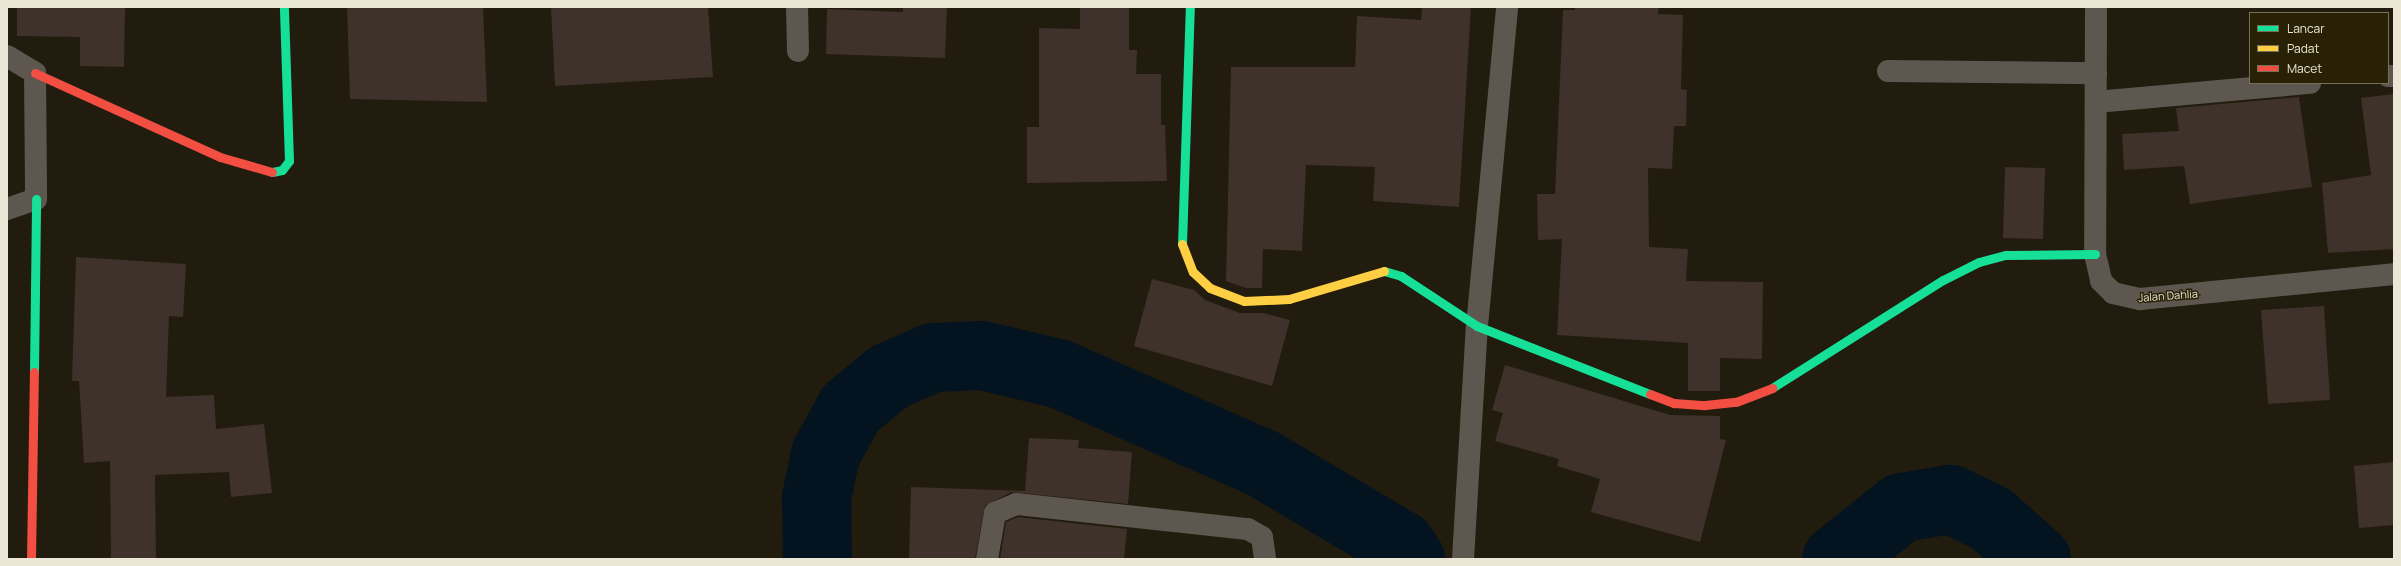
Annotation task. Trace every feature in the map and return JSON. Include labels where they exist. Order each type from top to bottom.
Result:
[{"type":"street","points":[[7,56],[35,73],[220,157],[272,172],[282,170],[289,161],[290,141],[284,7]]},
{"type":"street","points":[[797,7],[798,51]]},
{"type":"street","points":[[1190,7],[1180,240],[1193,272],[1210,288],[1244,301],[1289,299],[1384,271],[1401,276],[1477,326],[1674,403],[1705,405],[1736,402],[1772,388],[1943,280],[1979,262],[2006,255],[2095,254]]},
{"type":"street","points":[[1463,559],[1477,326],[1507,7]]},
{"type":"street","name":"Jalan Dahlia","points":[[2096,7],[2095,254],[2101,281],[2113,293],[2140,299],[2394,274]]},
{"type":"street","points":[[1888,71],[2096,73]]},
{"type":"street","points":[[31,559],[36,199],[35,73]]},
{"type":"street","points":[[2096,102],[2299,84]]},
{"type":"street","points":[[7,209],[36,199]]},
{"type":"street","points":[[986,559],[994,513],[1016,504],[1248,529],[1262,537],[1265,559]]},
{"type":"building","points":[[17,7],[125,7],[124,67],[80,66],[80,37],[17,36]]},
{"type":"building","points":[[347,7],[483,7],[487,102],[350,99]]},
{"type":"building","points":[[551,7],[708,7],[713,77],[555,86]]},
{"type":"building","points":[[903,7],[947,7],[945,58],[826,54],[827,9],[903,12]]},
{"type":"building","points":[[1080,7],[1129,7],[1129,50],[1137,50],[1136,74],[1161,74],[1161,125],[1165,125],[1167,181],[1027,183],[1027,127],[1039,127],[1039,28],[1080,29]]},
{"type":"building","points":[[1422,7],[1471,7],[1459,207],[1373,201],[1375,167],[1306,165],[1302,251],[1263,249],[1262,288],[1246,288],[1226,281],[1231,67],[1355,67],[1357,16],[1421,20]]},
{"type":"building","points":[[1575,7],[1659,7],[1658,14],[1683,15],[1681,89],[1687,90],[1686,126],[1674,126],[1672,169],[1648,168],[1649,247],[1688,249],[1686,281],[1763,282],[1762,359],[1720,358],[1720,391],[1688,391],[1688,343],[1557,335],[1562,239],[1538,240],[1537,194],[1555,194],[1563,10],[1575,10]]},
{"type":"building","points":[[2394,94],[2394,249],[2328,253],[2322,183],[2371,175],[2361,98]]},
{"type":"building","points":[[2299,97],[2312,187],[2190,204],[2184,166],[2124,170],[2122,134],[2179,131],[2176,108]]},
{"type":"building","points":[[2005,167],[2045,168],[2043,239],[2003,238]]},
{"type":"building","points":[[76,257],[186,264],[183,317],[169,316],[166,397],[214,395],[216,429],[264,424],[272,493],[231,497],[229,472],[155,475],[156,559],[111,559],[110,461],[84,463],[79,381],[72,381]]},
{"type":"building","points":[[1152,279],[1194,290],[1205,300],[1240,313],[1263,313],[1290,320],[1272,386],[1134,346]]},
{"type":"building","points":[[2324,306],[2330,400],[2268,404],[2261,310]]},
{"type":"building","points":[[1505,365],[1670,415],[1720,416],[1720,439],[1726,440],[1700,542],[1591,512],[1600,479],[1557,466],[1559,459],[1495,441],[1503,413],[1492,410]]},
{"type":"building","points":[[1029,438],[1079,440],[1078,448],[1132,452],[1128,504],[1011,492],[985,506],[975,559],[909,559],[911,487],[1025,491]]},
{"type":"building","points":[[2394,462],[2394,525],[2359,528],[2354,466]]},
{"type":"building","points":[[1018,517],[1127,529],[1124,559],[1000,559],[1006,522]]},
{"type":"waterway","points":[[817,559],[816,497],[825,454],[850,408],[889,376],[933,357],[981,355],[1058,373],[1264,464],[1401,545],[1410,559]]},
{"type":"waterway","points":[[1836,559],[1901,507],[1950,499],[1990,518],[2036,559]]},
{"type":"traffic: fast","points":[[272,172],[282,170],[289,161],[284,7]]},
{"type":"traffic: fast","points":[[1182,244],[1190,7]]},
{"type":"traffic: fast","points":[[34,372],[36,199]]},
{"type":"traffic: fast","points":[[1772,388],[1943,280],[1979,262],[2006,255],[2095,254]]},
{"type":"traffic: fast","points":[[1384,271],[1401,276],[1477,326],[1650,394]]},
{"type":"traffic: slow","points":[[1182,244],[1193,272],[1210,288],[1244,301],[1289,299],[1384,271]]},
{"type":"traffic: jam","points":[[35,73],[220,157],[272,172]]},
{"type":"traffic: jam","points":[[31,559],[34,372]]},
{"type":"traffic: jam","points":[[1650,394],[1674,403],[1705,405],[1736,402],[1772,388]]}]
